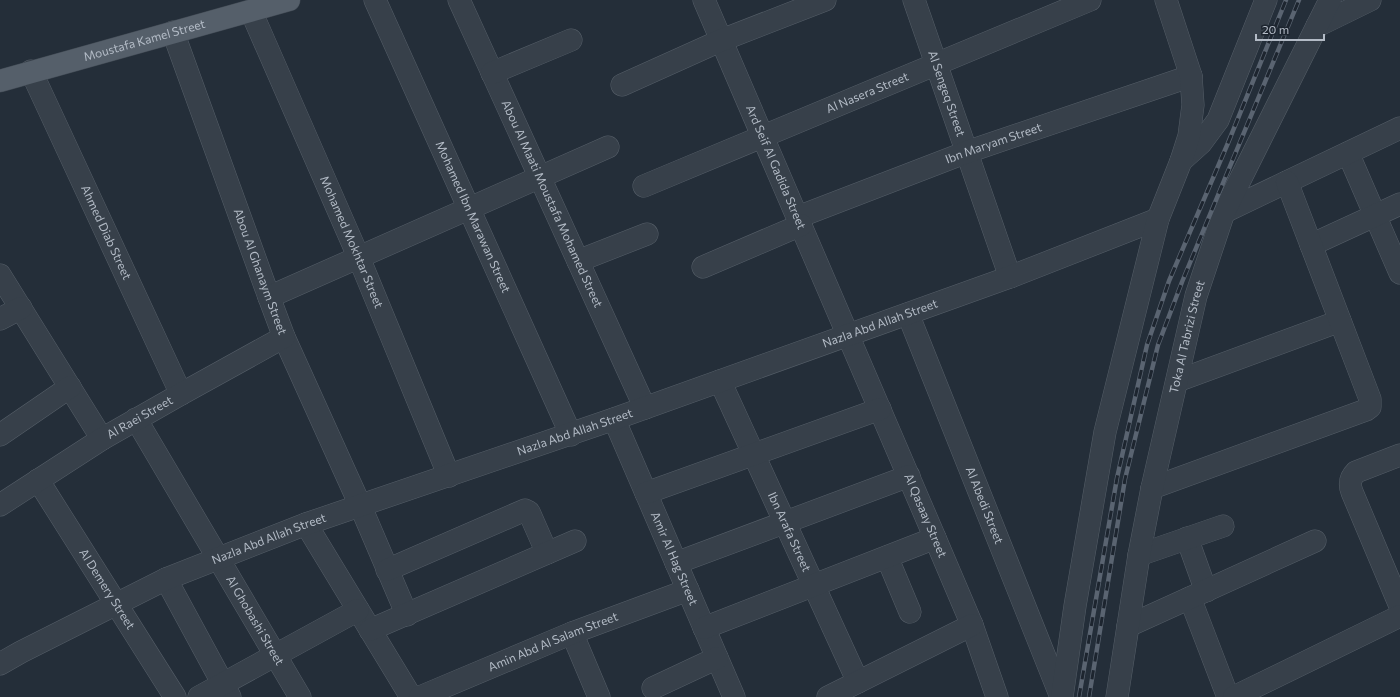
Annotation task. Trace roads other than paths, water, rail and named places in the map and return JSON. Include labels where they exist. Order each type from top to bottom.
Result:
[{"type":"main road","name":"Moustafa Kamel Street","points":[[0,81],[31,71],[289,0]]},
{"type":"street","name":"Mohamed Ibn Marawan Street","points":[[375,0],[571,435]]},
{"type":"street","name":"Abou Al Maati Moustafa Mohamed Street","points":[[459,0],[645,408]]},
{"type":"street","name":"Ard Seif Al Gadida Street","points":[[704,0],[848,335]]},
{"type":"street","points":[[622,85],[722,40],[825,0]]},
{"type":"street","name":"Al Sengeq Street","points":[[914,0],[1010,277]]},
{"type":"street","name":"Al Nasera Street","points":[[644,186],[1090,0]]},
{"type":"street","points":[[1061,697],[1105,432],[1158,219],[1181,161],[1189,136],[1192,105],[1191,76],[1166,0]]},
{"type":"street","points":[[1181,161],[1201,143],[1218,120],[1266,0]]},
{"type":"street","name":"Toka Al Tabrizi Street","points":[[1117,697],[1139,555],[1152,488],[1196,296],[1224,212],[1330,0]]},
{"type":"street","points":[[1317,26],[1370,0]]},
{"type":"street","name":"Mohamed Mokhtar Street","points":[[251,11],[359,258],[449,476]]},
{"type":"street","name":"Abou Al Ghanaym Street","points":[[173,32],[284,337],[360,505],[407,615]]},
{"type":"street","points":[[492,73],[571,40]]},
{"type":"street","name":"Ahmed Diab Street","points":[[31,71],[181,394]]},
{"type":"street","name":"Ibn Maryam Street","points":[[703,267],[800,221],[967,152],[1191,76]]},
{"type":"street","points":[[1224,212],[1400,128]]},
{"type":"street","points":[[269,297],[608,147]]},
{"type":"street","points":[[1348,153],[1400,273]]},
{"type":"street","points":[[1152,488],[1366,410],[1370,407],[1370,399],[1287,182]]},
{"type":"street","points":[[1311,245],[1400,204]]},
{"type":"street","name":"Nazla Abd Allah Street","points":[[0,664],[166,579],[306,524],[571,435],[1010,277],[1158,219]]},
{"type":"street","points":[[578,261],[647,234]]},
{"type":"street","points":[[0,275],[102,439]]},
{"type":"street","points":[[0,319],[21,308]]},
{"type":"street","name":"Al Abedi Street","points":[[908,314],[1061,697]]},
{"type":"street","points":[[1177,381],[1340,321]]},
{"type":"street","name":"Al Qasaay Street","points":[[848,335],[972,625],[997,697]]},
{"type":"street","name":"Al Raei Street","points":[[0,505],[102,439],[284,337]]},
{"type":"street","name":"Ibn Arafa Street","points":[[720,381],[858,682]]},
{"type":"street","points":[[0,436],[70,387]]},
{"type":"street","points":[[646,493],[880,409]]},
{"type":"street","name":"Al Ghobashi Street","points":[[136,419],[300,697]]},
{"type":"street","name":"Amir Al Hag Street","points":[[614,419],[734,697]]},
{"type":"street","points":[[1400,455],[1356,472],[1353,475],[1350,484],[1400,606]]},
{"type":"street","points":[[676,563],[909,476]]},
{"type":"street","name":"Al Demery Street","points":[[38,480],[175,697]]},
{"type":"street","points":[[387,570],[525,510],[528,510],[548,553]]},
{"type":"street","points":[[306,524],[412,697]]},
{"type":"street","points":[[1139,555],[1223,526]]},
{"type":"street","points":[[704,628],[935,538]]},
{"type":"street","points":[[1187,538],[1198,594],[1228,697]]},
{"type":"street","points":[[370,630],[575,541]]},
{"type":"street","points":[[1128,626],[1315,541]]},
{"type":"street","points":[[887,557],[910,612]]},
{"type":"street","points":[[166,579],[227,690]]},
{"type":"street","name":"Amin Abd Al Salam Street","points":[[420,697],[572,633],[688,590]]},
{"type":"street","points":[[200,697],[227,690],[275,655],[358,610]]},
{"type":"street","points":[[1234,697],[1400,616]]},
{"type":"street","points":[[828,697],[972,625]]},
{"type":"street","points":[[572,633],[599,697]]},
{"type":"street","points":[[653,688],[717,658]]},
{"type":"railway","points":[[1079,697],[1117,478],[1147,345],[1169,281],[1228,143],[1286,0]]},
{"type":"railway","points":[[1089,697],[1125,479],[1158,345],[1182,282],[1299,0]]}]
